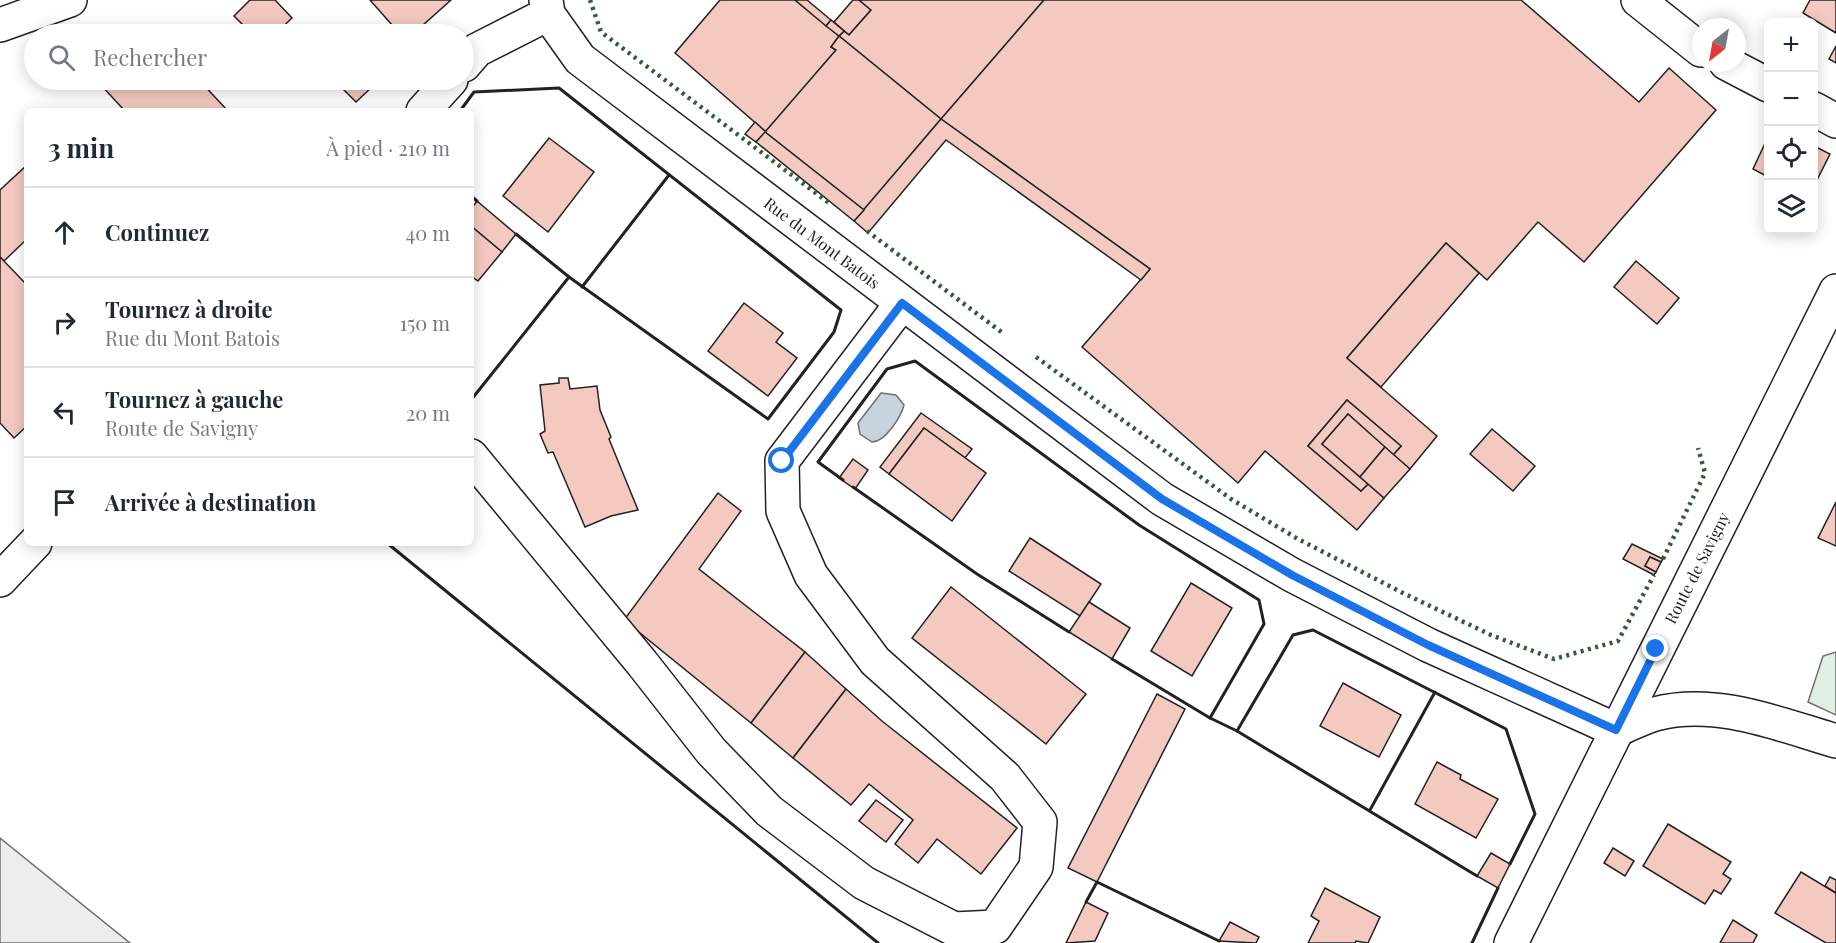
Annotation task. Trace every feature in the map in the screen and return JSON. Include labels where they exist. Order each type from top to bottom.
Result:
[{"type":"street","points":[[0,25],[70,0]]},
{"type":"street","points":[[1638,0],[1692,43]]},
{"type":"street","points":[[474,53],[547,7]]},
{"type":"street","name":"Rue du Mont Batois","points":[[547,7],[580,59],[1162,499],[1292,575],[1428,645],[1616,730]]},
{"type":"street","points":[[1742,72],[1764,84]]},
{"type":"street","points":[[426,108],[442,90]]},
{"type":"street","points":[[1818,111],[1836,121]]},
{"type":"street","name":"Route de Savigny","points":[[1510,943],[1836,291]]},
{"type":"street","points":[[474,460],[642,663],[711,751],[769,811],[864,884],[954,929],[995,927],[1036,867],[1040,822],[1005,777],[875,661],[811,575],[783,511],[782,461],[902,303]]},
{"type":"street","points":[[0,580],[32,546]]},
{"type":"street","points":[[1616,730],[1655,714],[1706,710],[1744,713],[1836,741]]},
{"type":"green space","points":[[1836,652],[1836,715],[1808,702],[1823,656]]},
{"type":"shaded area","points":[[881,393],[896,395],[904,405],[900,416],[887,433],[872,442],[860,434],[858,423]]},
{"type":"shaded area","points":[[0,838],[130,943],[0,943]]},
{"type":"building","points":[[250,0],[275,0],[292,18],[286,24],[242,24],[234,16]]},
{"type":"building","points":[[370,0],[451,0],[424,24],[391,24]]},
{"type":"building","points":[[720,0],[795,0],[839,36],[831,47],[836,50],[766,132],[675,53]]},
{"type":"building","points":[[795,0],[807,0],[831,20],[826,26]]},
{"type":"building","points":[[853,0],[859,0],[871,10],[849,35],[834,22]]},
{"type":"building","points":[[859,0],[1044,0],[941,119],[839,36],[844,31],[849,35],[871,10]]},
{"type":"building","points":[[1044,0],[1521,0],[1639,102],[1669,68],[1716,110],[1584,262],[1538,222],[1487,280],[1446,243],[1347,358],[1437,436],[1410,469],[1393,455],[1401,446],[1347,400],[1308,446],[1361,491],[1368,484],[1384,498],[1357,530],[1265,451],[1238,483],[1082,347],[1150,269],[941,119]]},
{"type":"building","points":[[1810,0],[1836,0],[1836,33],[1818,22],[1818,18],[1811,18],[1803,13]]},
{"type":"building","points":[[831,20],[844,31],[839,36],[826,26]]},
{"type":"building","points":[[839,36],[941,119],[864,210],[765,132],[836,50],[831,47]]},
{"type":"building","points":[[1836,46],[1836,63],[1829,59]]},
{"type":"building","points":[[105,90],[208,90],[225,108],[122,108]]},
{"type":"building","points":[[344,90],[369,90],[356,102]]},
{"type":"building","points":[[941,119],[1150,269],[1141,280],[946,140],[868,233],[854,221]]},
{"type":"building","points":[[755,122],[766,132],[756,142],[745,134]]},
{"type":"building","points":[[765,132],[864,210],[854,221],[756,142]]},
{"type":"building","points":[[549,138],[594,172],[548,232],[503,196]]},
{"type":"building","points":[[1764,146],[1764,175],[1753,169]]},
{"type":"building","points":[[1818,148],[1830,154],[1818,178]]},
{"type":"building","points":[[24,168],[24,242],[4,261],[0,257],[0,190]]},
{"type":"building","points":[[477,201],[516,234],[502,252],[474,229],[474,205]]},
{"type":"building","points":[[474,229],[502,252],[478,281],[474,278]]},
{"type":"building","points":[[1446,243],[1479,273],[1381,387],[1347,358]]},
{"type":"building","points":[[0,257],[24,282],[24,429],[14,438],[0,423]]},
{"type":"building","points":[[1636,261],[1679,298],[1657,324],[1614,287]]},
{"type":"building","points":[[744,303],[783,333],[776,342],[797,358],[768,396],[708,351]]},
{"type":"building","points":[[559,378],[568,378],[570,389],[597,386],[600,410],[611,437],[609,439],[638,510],[611,516],[585,527],[553,452],[548,453],[540,434],[545,431],[540,385],[559,383]]},
{"type":"building","points":[[1347,400],[1401,446],[1393,455],[1348,414],[1322,444],[1368,484],[1361,491],[1308,446]]},
{"type":"building","points":[[921,413],[972,449],[965,458],[924,428],[889,474],[880,467]]},
{"type":"building","points":[[1348,414],[1385,447],[1360,477],[1322,444]]},
{"type":"building","points":[[924,428],[986,473],[952,521],[889,474]]},
{"type":"building","points":[[1492,429],[1535,466],[1513,491],[1470,454]]},
{"type":"building","points":[[1385,447],[1410,469],[1384,498],[1360,477]]},
{"type":"building","points":[[853,459],[868,470],[855,489],[839,478]]},
{"type":"building","points":[[718,493],[741,511],[699,569],[805,652],[751,723],[624,620]]},
{"type":"building","points":[[1836,502],[1836,546],[1818,538]]},
{"type":"building","points":[[1030,538],[1101,584],[1080,616],[1009,571]]},
{"type":"building","points":[[1632,544],[1663,559],[1661,562],[1650,557],[1645,566],[1656,572],[1654,575],[1623,559]]},
{"type":"building","points":[[1650,557],[1661,562],[1656,572],[1645,566]]},
{"type":"building","points":[[1191,583],[1232,608],[1192,676],[1151,651]]},
{"type":"building","points":[[951,587],[1086,694],[1046,744],[912,638]]},
{"type":"building","points":[[1089,602],[1130,628],[1112,659],[1069,632]]},
{"type":"building","points":[[805,652],[846,689],[793,758],[751,723]]},
{"type":"building","points":[[1343,683],[1401,715],[1379,757],[1320,726]]},
{"type":"building","points":[[846,689],[882,721],[1017,828],[981,874],[937,839],[918,863],[895,844],[913,820],[869,784],[851,805],[793,758]]},
{"type":"building","points":[[1157,694],[1185,709],[1097,882],[1068,868]]},
{"type":"building","points":[[1437,762],[1461,775],[1460,779],[1498,799],[1476,838],[1415,804]]},
{"type":"building","points":[[876,800],[903,820],[886,842],[859,821]]},
{"type":"building","points":[[1668,824],[1731,862],[1723,874],[1731,879],[1721,894],[1714,890],[1705,904],[1643,866]]},
{"type":"building","points":[[1613,848],[1634,861],[1625,876],[1604,863]]},
{"type":"building","points":[[1491,853],[1510,864],[1498,888],[1477,876]]},
{"type":"building","points":[[1801,872],[1836,893],[1836,943],[1826,943],[1775,913]]},
{"type":"building","points":[[1830,877],[1836,880],[1836,893],[1825,886]]},
{"type":"building","points":[[1325,888],[1380,917],[1368,943],[1356,941],[1355,943],[1308,943],[1319,921],[1311,916]]},
{"type":"building","points":[[1086,902],[1108,913],[1095,941],[1066,943]]},
{"type":"building","points":[[1733,920],[1757,935],[1753,943],[1720,943]]},
{"type":"building","points":[[1230,922],[1259,937],[1256,943],[1219,941]]},
{"type":"hedge","points":[[590,0],[601,32],[829,203]]},
{"type":"hedge","points":[[867,231],[1004,334]]},
{"type":"hedge","points":[[1036,357],[1231,499],[1298,539],[1491,635],[1554,659],[1618,641],[1654,575]]},
{"type":"hedge","points":[[1663,559],[1705,473],[1698,448]]},
{"type":"wall","points":[[462,108],[474,92],[559,88],[841,310],[834,332],[768,419],[569,277],[474,396]]},
{"type":"wall","points":[[582,287],[669,175]]},
{"type":"wall","points":[[516,234],[569,277]]},
{"type":"wall","points":[[843,480],[818,462],[887,369],[915,361],[1139,525],[1259,600],[1264,624],[1210,718],[1237,731],[1293,635],[1313,630],[1506,729],[1535,814],[1510,864]]},
{"type":"wall","points":[[853,487],[977,574],[1069,632]]},
{"type":"wall","points":[[391,546],[878,943]]},
{"type":"wall","points":[[1112,659],[1210,718]]},
{"type":"wall","points":[[1370,810],[1435,692]]},
{"type":"wall","points":[[1237,731],[1477,876]]},
{"type":"wall","points":[[1086,902],[1097,882],[1219,941]]},
{"type":"wall","points":[[1472,943],[1498,888]]},
{"type":"route","points":[[782,461],[902,303],[1162,499],[1292,575],[1428,645],[1616,730],[1656,649]]}]
